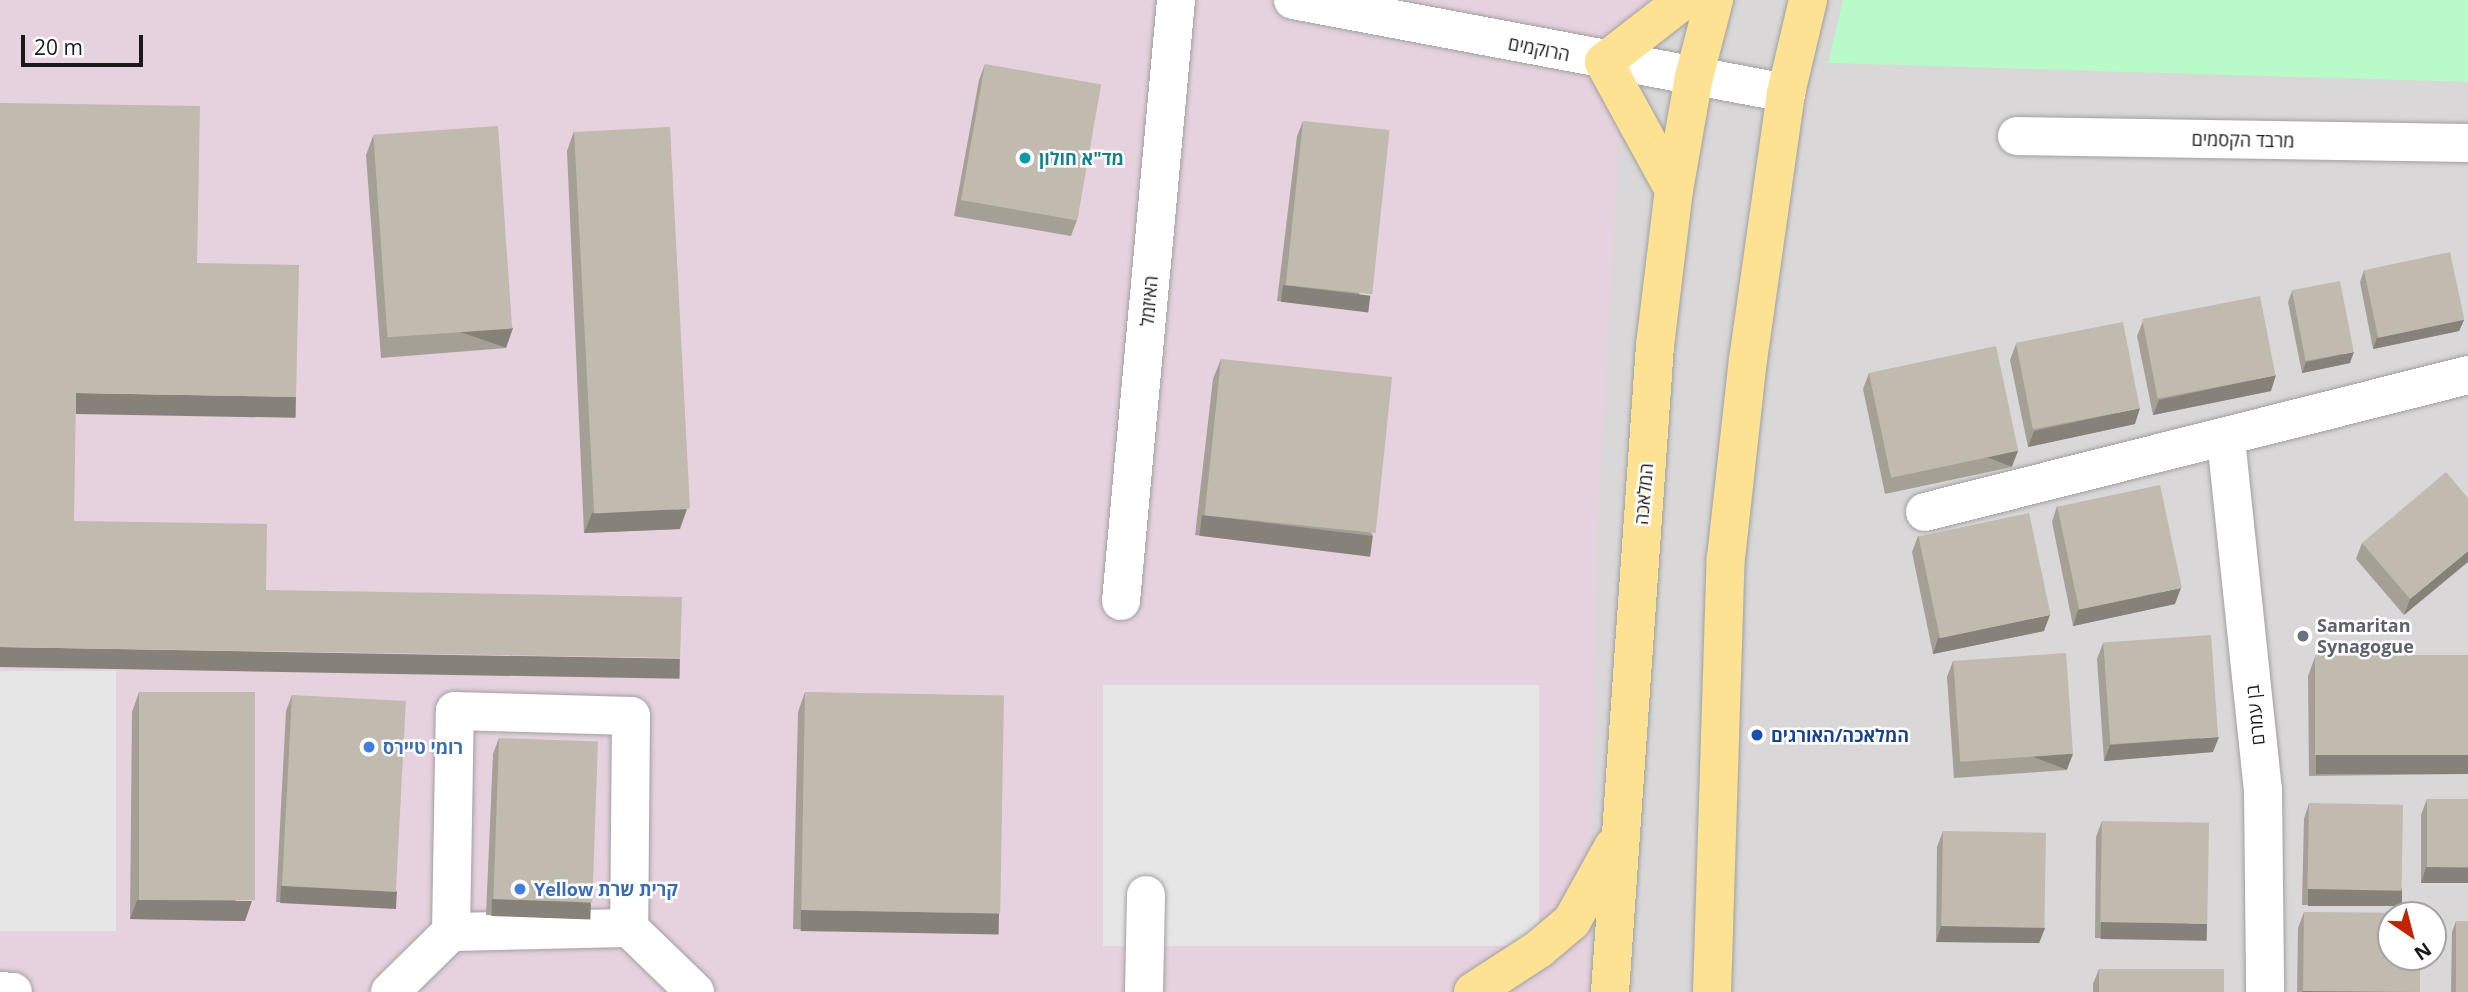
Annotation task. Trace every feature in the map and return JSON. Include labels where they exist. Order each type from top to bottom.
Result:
[{"type":"main road","points":[[1674,190],[1604,62],[1684,0]]},
{"type":"main road","name":"המלאכה","points":[[1610,992],[1618,835],[1655,346],[1674,190],[1694,77],[1714,0]]},
{"type":"main road","points":[[1712,992],[1726,558],[1748,360],[1787,93],[1808,0]]},
{"type":"main road","points":[[1473,992],[1539,949],[1572,920],[1618,835]]},
{"type":"street","name":"האיזמל","points":[[1121,601],[1176,0]]},
{"type":"street","name":"הרוקמים","points":[[1293,0],[1604,62],[1787,93]]},
{"type":"street","name":"מרבד הקסמים","points":[[2017,136],[2468,143]]},
{"type":"street","points":[[1924,512],[2226,439],[2468,375]]},
{"type":"street","name":"בן עמרם","points":[[2226,439],[2263,789],[2265,992]]},
{"type":"street","points":[[451,932],[455,711],[631,716],[629,928]]},
{"type":"street","points":[[1144,992],[1146,895]]},
{"type":"street","points":[[390,992],[451,932],[629,928],[695,992]]},
{"type":"street","points":[[0,991],[13,992]]},
{"type":"shaded area","points":[[0,0],[2468,0],[2468,992],[0,992]]},
{"type":"shaded area","points":[[0,0],[1652,0],[1620,120],[1597,534],[1589,992],[0,992]]},
{"type":"shaded area","points":[[0,671],[116,671],[116,931],[0,931]]},
{"type":"shaded area","points":[[1103,685],[1539,685],[1539,946],[1103,946]]},
{"type":"green space","points":[[1843,0],[2468,0],[2468,82],[1828,63]]},
{"type":"building","name":"מד\"א חולון","points":[[985,64],[1101,84],[1077,220],[961,200]]},
{"type":"building","points":[[0,103],[200,106],[197,263],[299,265],[296,397],[76,393],[74,521],[267,524],[266,590],[682,597],[680,658],[0,647]]},
{"type":"building","points":[[1303,121],[1390,130],[1372,294],[1286,285]]},
{"type":"building","points":[[498,126],[512,329],[387,337],[373,135]]},
{"type":"building","points":[[670,127],[690,508],[594,514],[574,132]]},
{"type":"building","points":[[2450,252],[2464,319],[2378,338],[2364,270]]},
{"type":"building","points":[[2340,281],[2354,352],[2306,361],[2292,290]]},
{"type":"building","points":[[2260,296],[2275,376],[2158,398],[2142,319]]},
{"type":"building","points":[[2123,322],[2140,408],[2033,429],[2016,343]]},
{"type":"building","points":[[1996,346],[2018,451],[1891,478],[1869,373]]},
{"type":"building","points":[[1221,359],[1392,377],[1376,533],[1205,515]]},
{"type":"building","points":[[2446,472],[2468,498],[2468,551],[2410,599],[2362,543]]},
{"type":"building","points":[[2160,485],[2182,588],[2079,610],[2057,507]]},
{"type":"building","points":[[2029,513],[2051,615],[1940,638],[1918,536]]},
{"type":"building","points":[[2211,635],[2218,737],[2110,744],[2103,643]]},
{"type":"building","points":[[2066,653],[2073,754],[1960,762],[1953,661]]},
{"type":"building","points":[[2315,655],[2468,655],[2468,755],[2315,755]]},
{"type":"building","points":[[139,692],[255,692],[255,900],[139,900]]},
{"type":"building","points":[[805,692],[1004,695],[1000,913],[801,910]]},
{"type":"building","points":[[292,695],[406,701],[396,892],[282,886]]},
{"type":"building","points":[[499,738],[598,741],[592,902],[493,899]]},
{"type":"building","points":[[2427,799],[2468,799],[2468,867],[2427,867]]},
{"type":"building","points":[[2309,803],[2403,805],[2401,891],[2307,889]]},
{"type":"building","points":[[2102,821],[2209,823],[2207,924],[2100,922]]},
{"type":"building","points":[[1943,831],[2046,833],[2044,928],[1941,926]]},
{"type":"building","points":[[2304,912],[2377,913],[2377,971],[2420,971],[2420,992],[2303,991]]},
{"type":"building","points":[[2456,921],[2468,921],[2468,992],[2456,992]]},
{"type":"building","points":[[2099,969],[2224,969],[2224,992],[2099,992]]},
{"type":"place","name":"מד\"א חולון","points":[[1025,158]]},
{"type":"place","name":"Samaritan Synagogue","points":[[2303,636]]},
{"type":"place","name":"המלאכה/האורגים","points":[[1757,735]]},
{"type":"place","name":"רומי טיירס","points":[[369,747]]},
{"type":"place","name":"Yellow קרית שרת","points":[[520,889]]}]
